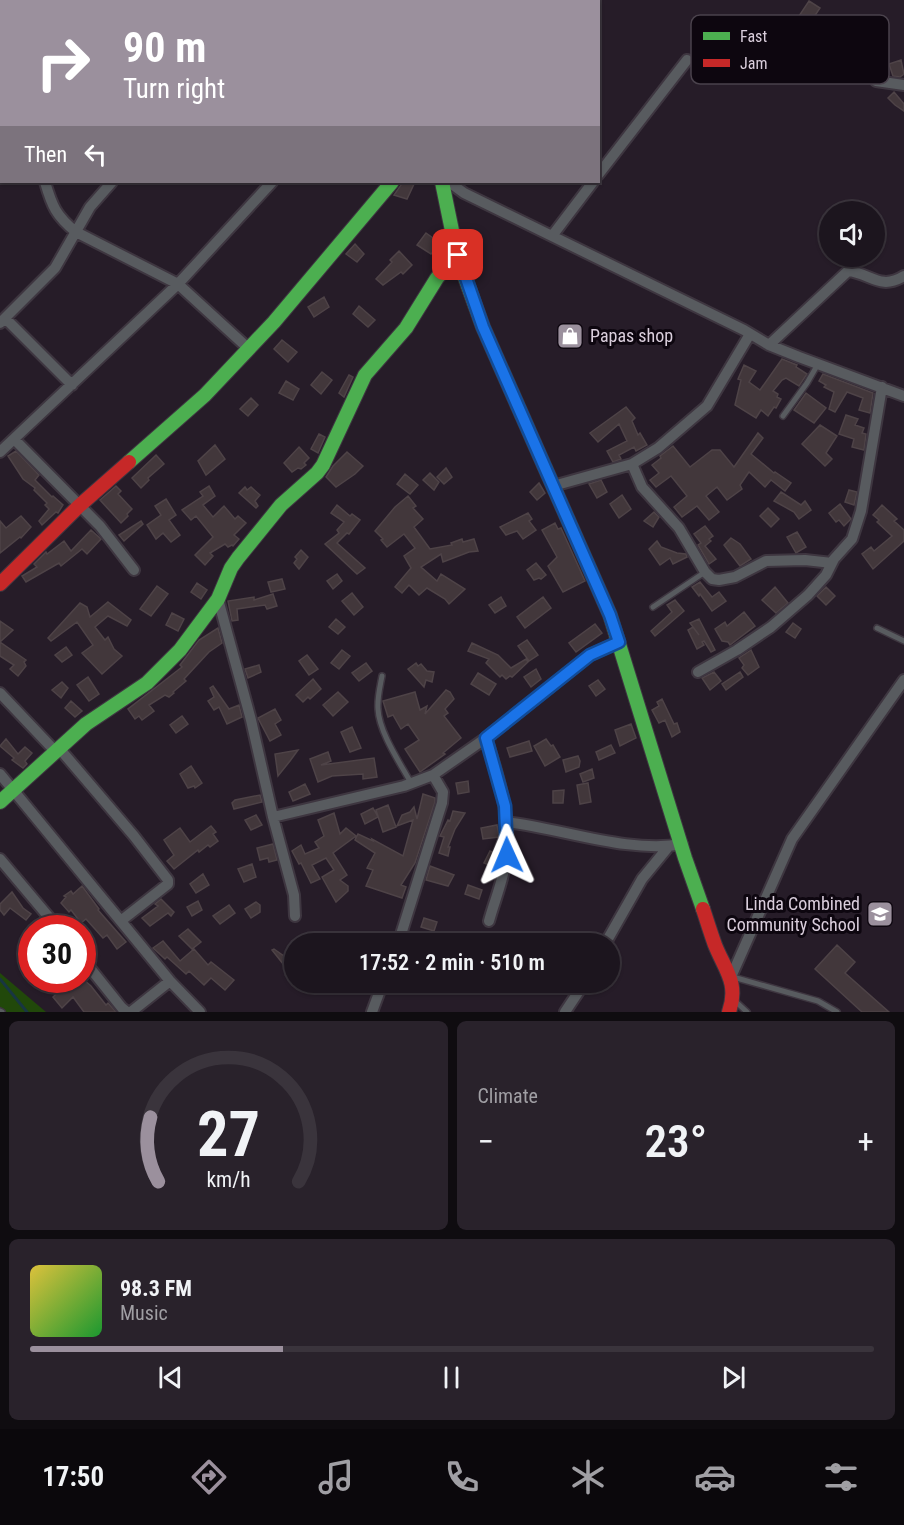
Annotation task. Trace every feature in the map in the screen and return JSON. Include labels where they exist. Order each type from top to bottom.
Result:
[{"type":"street","points":[[600,172],[687,60]]},
{"type":"street","points":[[889,83],[904,85]]},
{"type":"street","points":[[45,183],[58,215],[76,232],[178,284],[249,349]]},
{"type":"street","points":[[72,384],[3,320],[55,268],[90,207],[111,183]]},
{"type":"street","points":[[0,452],[178,284],[271,183]]},
{"type":"street","points":[[0,584],[79,506],[205,395],[304,287],[391,183]]},
{"type":"street","points":[[442,183],[458,255],[483,327],[610,615],[675,845],[716,947],[731,977]]},
{"type":"street","points":[[450,183],[464,193],[769,345],[904,396]]},
{"type":"street","points":[[552,236],[592,183]]},
{"type":"street","points":[[0,802],[99,714],[147,683],[180,650],[218,599],[231,568],[238,558],[280,505],[323,465],[366,375],[406,328],[437,278],[458,255]]},
{"type":"street","points":[[769,345],[848,271],[885,282],[904,276]]},
{"type":"street","points":[[553,486],[632,464],[658,448],[702,412],[719,388],[750,334]]},
{"type":"street","points":[[698,672],[771,627],[815,588],[832,563],[846,548],[856,531],[882,387]]},
{"type":"street","points":[[14,439],[111,539],[134,570]]},
{"type":"street","points":[[632,464],[642,487],[679,528],[705,572],[712,579],[735,577],[766,561],[805,560],[832,563]]},
{"type":"street","points":[[218,599],[251,720],[294,895],[295,916]]},
{"type":"street","points":[[273,817],[411,783],[433,775],[486,738],[590,655],[619,642]]},
{"type":"street","points":[[731,1006],[731,977],[792,839],[904,680]]},
{"type":"street","points":[[0,693],[57,750],[134,836],[168,880],[168,884],[122,920]]},
{"type":"street","points":[[486,738],[500,784],[506,822],[507,855],[489,921]]},
{"type":"street","points":[[0,774],[170,981],[201,1012]]},
{"type":"street","points":[[401,933],[442,803],[443,792],[433,775]]},
{"type":"street","points":[[506,822],[540,826],[626,843],[657,847],[675,845]]},
{"type":"street","points":[[611,933],[642,879],[675,845]]},
{"type":"street","points":[[0,859],[47,915]]},
{"type":"street","points":[[96,974],[129,1012],[170,981]]},
{"type":"street","points":[[372,1012],[379,993]]},
{"type":"street","points":[[565,1012],[578,993]]},
{"type":"lane","points":[[783,416],[818,364]]},
{"type":"lane","points":[[653,607],[705,572]]},
{"type":"lane","points":[[877,627],[904,641]]},
{"type":"lane","points":[[382,676],[378,705],[379,716],[411,783]]},
{"type":"lane","points":[[731,977],[818,1001],[837,1012]]},
{"type":"lane","points":[[731,1006],[747,1012]]},
{"type":"green space","points":[[0,973],[18,988],[18,993],[24,993],[46,1012],[0,1012]]},
{"type":"building","points":[[809,1],[820,8],[815,15],[800,15]]},
{"type":"building","points":[[901,60],[904,74],[900,77],[893,76],[889,64]]},
{"type":"building","points":[[894,92],[904,104],[904,111],[888,98]]},
{"type":"building","points":[[402,183],[414,184],[407,199],[394,195]]},
{"type":"building","points":[[426,233],[440,243],[431,254],[417,245]]},
{"type":"building","points":[[355,244],[364,254],[357,262],[346,254]]},
{"type":"building","points":[[399,251],[412,265],[403,274],[401,272],[383,285],[376,279]]},
{"type":"building","points":[[324,297],[329,307],[314,317],[308,307]]},
{"type":"building","points":[[359,306],[375,320],[368,327],[353,314]]},
{"type":"building","points":[[282,340],[297,352],[288,362],[274,349]]},
{"type":"building","points":[[782,359],[797,365],[796,367],[807,374],[799,386],[786,378],[782,380],[773,391],[781,399],[768,416],[761,410],[756,418],[735,405],[741,380],[738,379],[744,365],[756,371],[749,382],[760,390]]},
{"type":"building","points":[[322,372],[332,380],[321,394],[311,385]]},
{"type":"building","points":[[823,374],[873,393],[870,413],[859,410],[863,398],[847,392],[835,412],[829,409],[834,392],[824,387],[826,385],[819,381]]},
{"type":"building","points":[[349,375],[353,377],[344,397],[339,393]]},
{"type":"building","points":[[286,381],[299,389],[293,400],[279,393]]},
{"type":"building","points":[[806,393],[826,408],[814,423],[794,410]]},
{"type":"building","points":[[251,398],[258,405],[248,416],[240,409]]},
{"type":"building","points":[[626,407],[635,418],[632,421],[638,435],[640,433],[647,445],[636,451],[634,447],[619,455],[621,459],[613,462],[607,451],[627,441],[619,424],[598,442],[590,433]]},
{"type":"building","points":[[846,415],[858,419],[855,425],[864,428],[862,433],[866,434],[864,450],[852,447],[854,439],[839,434]]},
{"type":"building","points":[[820,425],[837,436],[826,453],[832,459],[825,466],[802,444]]},
{"type":"building","points":[[758,433],[763,438],[751,454],[774,473],[791,483],[785,491],[771,480],[765,487],[749,472],[740,485],[742,489],[727,500],[717,487],[706,496],[719,512],[709,520],[697,506],[682,517],[674,507],[687,496],[671,476],[656,487],[650,480],[659,473],[652,465],[673,446],[690,467],[712,450],[720,450],[734,467]]},
{"type":"building","points":[[319,434],[325,437],[318,453],[311,449]]},
{"type":"building","points":[[215,445],[225,459],[206,475],[198,461]]},
{"type":"building","points":[[299,447],[309,458],[304,463],[306,465],[292,472],[284,463]]},
{"type":"building","points":[[16,451],[39,475],[35,480],[63,505],[58,513],[56,512],[42,525],[39,521],[49,509],[45,505],[47,503],[34,490],[35,488],[23,479],[8,456]]},
{"type":"building","points":[[347,452],[363,466],[336,487],[326,477]]},
{"type":"building","points":[[156,455],[164,464],[148,478],[149,480],[141,488],[132,478]]},
{"type":"building","points":[[446,468],[452,477],[444,484],[437,477]]},
{"type":"building","points":[[430,473],[439,482],[434,490],[423,480]]},
{"type":"building","points":[[405,474],[418,485],[410,494],[397,484]]},
{"type":"building","points":[[601,480],[607,492],[597,498],[589,484]]},
{"type":"building","points":[[539,483],[545,493],[537,500],[530,492]]},
{"type":"building","points":[[116,486],[121,491],[118,494],[132,509],[121,523],[100,500]]},
{"type":"building","points":[[209,486],[215,496],[203,505],[213,517],[224,506],[235,519],[238,516],[246,523],[234,535],[239,539],[233,546],[228,547],[225,544],[210,553],[213,556],[205,565],[195,555],[213,537],[196,516],[191,520],[182,510],[203,496],[200,492]]},
{"type":"building","points":[[245,487],[247,490],[251,487],[260,495],[255,501],[258,506],[256,508],[239,493]]},
{"type":"building","points":[[849,490],[857,492],[854,505],[845,502]]},
{"type":"building","points":[[781,492],[801,505],[805,501],[811,510],[799,519],[794,512],[774,501]]},
{"type":"building","points":[[622,495],[631,509],[619,518],[610,504]]},
{"type":"building","points":[[408,496],[416,506],[413,508],[423,519],[414,527],[430,549],[452,545],[451,543],[462,539],[463,542],[474,539],[478,551],[443,562],[441,554],[421,567],[437,581],[441,574],[465,589],[449,604],[427,588],[419,595],[409,585],[402,593],[395,587],[411,568],[404,556],[415,548],[404,534],[387,547],[375,531],[395,507]]},
{"type":"building","points":[[166,499],[176,515],[169,520],[180,535],[171,542],[163,533],[156,539],[147,525],[161,515],[155,506]]},
{"type":"building","points":[[840,504],[851,519],[844,526],[839,520],[836,522],[829,513]]},
{"type":"building","points":[[337,505],[350,516],[352,514],[360,520],[349,534],[347,533],[337,543],[365,568],[357,574],[325,544],[339,533],[337,530],[344,522],[331,513]]},
{"type":"building","points":[[882,505],[897,519],[894,521],[904,530],[904,541],[873,569],[862,554],[871,547],[874,551],[892,536],[873,515]]},
{"type":"building","points":[[768,508],[779,519],[771,527],[760,516]]},
{"type":"building","points":[[654,512],[659,517],[653,527],[644,521]]},
{"type":"building","points":[[528,513],[532,519],[529,521],[536,530],[523,539],[517,531],[506,535],[500,527]]},
{"type":"building","points":[[21,516],[31,527],[21,538],[0,553],[0,521],[6,528]]},
{"type":"building","points":[[141,521],[143,524],[124,541],[119,535]]},
{"type":"building","points":[[555,523],[558,529],[561,528],[585,581],[563,592],[548,566],[557,557],[542,530]]},
{"type":"building","points":[[705,526],[713,536],[705,546],[716,559],[709,564],[698,545],[701,543],[694,534]]},
{"type":"building","points":[[91,530],[101,539],[87,554],[82,549],[61,566],[59,563],[26,582],[22,576],[37,567],[34,564],[46,552],[47,554],[64,541],[71,551]]},
{"type":"building","points":[[797,532],[806,547],[796,553],[787,537]]},
{"type":"building","points":[[731,538],[740,544],[751,559],[740,566],[724,545]]},
{"type":"building","points":[[657,541],[661,547],[686,554],[687,557],[673,564],[670,558],[660,565],[649,549]]},
{"type":"building","points":[[301,550],[308,557],[299,569],[294,563],[297,559],[295,557]]},
{"type":"building","points":[[536,563],[546,575],[534,580],[527,570]]},
{"type":"building","points":[[337,574],[342,581],[333,589],[327,581]]},
{"type":"building","points":[[282,579],[285,589],[271,592],[268,582]]},
{"type":"building","points":[[700,582],[712,597],[719,592],[726,601],[712,611],[692,587]]},
{"type":"building","points":[[197,583],[207,590],[201,599],[191,592]]},
{"type":"building","points":[[157,586],[168,594],[151,616],[140,609]]},
{"type":"building","points":[[775,587],[788,603],[776,613],[762,600]]},
{"type":"building","points":[[826,587],[835,596],[826,605],[817,596]]},
{"type":"building","points":[[352,593],[363,607],[354,615],[342,601]]},
{"type":"building","points":[[273,594],[277,606],[267,609],[265,605],[237,609],[238,620],[232,621],[228,601],[254,597],[254,600]]},
{"type":"building","points":[[501,597],[506,606],[495,613],[489,605]]},
{"type":"building","points":[[543,597],[551,608],[525,628],[517,617]]},
{"type":"building","points":[[675,600],[684,611],[655,636],[651,631],[672,612],[667,605]]},
{"type":"building","points":[[108,602],[131,620],[127,626],[108,616],[95,627],[105,640],[108,637],[114,649],[122,656],[102,674],[82,653],[93,645],[77,622],[51,641],[48,638],[80,603],[87,607],[90,617]]},
{"type":"building","points":[[744,612],[755,626],[730,645],[722,641],[715,629],[725,622],[727,626]]},
{"type":"building","points":[[172,613],[184,619],[178,631],[166,625]]},
{"type":"building","points":[[336,619],[345,627],[338,634],[329,627]]},
{"type":"building","points":[[699,619],[715,650],[711,652],[704,641],[702,642],[704,645],[697,649],[688,630],[693,627],[690,623]]},
{"type":"building","points":[[0,621],[13,630],[0,642]]},
{"type":"building","points":[[793,623],[801,629],[795,638],[786,632]]},
{"type":"building","points":[[595,624],[602,633],[576,652],[569,643]]},
{"type":"building","points":[[218,628],[222,643],[209,652],[174,693],[169,697],[165,695],[149,705],[154,711],[142,720],[139,716],[135,719],[128,709],[182,667],[180,665],[199,640]]},
{"type":"building","points":[[527,640],[538,655],[529,661],[518,646]]},
{"type":"building","points":[[0,642],[26,660],[24,662],[26,666],[18,676],[10,669],[14,665],[0,656]]},
{"type":"building","points":[[472,643],[498,655],[511,668],[526,659],[528,662],[512,677],[506,679],[502,675],[500,677],[486,663],[489,659],[468,651]]},
{"type":"building","points":[[66,647],[72,655],[62,662],[55,655]]},
{"type":"building","points":[[342,650],[350,656],[339,669],[331,663]]},
{"type":"building","points":[[751,650],[759,667],[748,675],[742,668],[744,665],[739,658]]},
{"type":"building","points":[[307,655],[318,669],[309,675],[299,661]]},
{"type":"building","points":[[366,663],[372,671],[359,681],[352,673]]},
{"type":"building","points":[[416,663],[418,666],[421,664],[427,671],[434,672],[432,682],[426,680],[424,687],[408,669]]},
{"type":"building","points":[[259,665],[261,672],[248,678],[245,669]]},
{"type":"building","points":[[536,669],[541,679],[531,687],[524,677]]},
{"type":"building","points":[[714,672],[721,681],[710,690],[702,678]]},
{"type":"building","points":[[740,672],[743,677],[726,690],[722,684]]},
{"type":"building","points":[[478,673],[496,684],[489,695],[471,684]]},
{"type":"building","points":[[88,677],[99,694],[89,701],[77,685]]},
{"type":"building","points":[[313,679],[321,689],[303,702],[296,695]]},
{"type":"building","points":[[598,680],[605,689],[596,696],[589,686]]},
{"type":"building","points":[[62,682],[68,688],[61,698],[52,690]]},
{"type":"building","points":[[213,686],[229,709],[239,705],[242,717],[227,724],[219,707],[214,710],[208,701],[214,697],[210,688]]},
{"type":"building","points":[[446,690],[454,699],[445,709],[448,713],[444,716],[461,738],[443,753],[445,754],[420,772],[405,749],[419,740],[408,724],[401,729],[393,715],[388,717],[383,701],[415,692],[420,710],[427,706],[425,714]]},
{"type":"building","points":[[338,692],[348,702],[333,716],[323,705]]},
{"type":"building","points":[[662,699],[680,732],[672,737],[665,720],[659,723],[652,710],[659,706],[657,702]]},
{"type":"building","points":[[71,701],[82,711],[75,717],[65,708]]},
{"type":"building","points":[[275,709],[281,720],[275,724],[281,735],[270,741],[258,718]]},
{"type":"building","points":[[182,716],[188,724],[176,733],[170,725]]},
{"type":"building","points":[[631,724],[636,738],[620,746],[615,730]]},
{"type":"building","points":[[352,727],[361,748],[350,752],[341,732]]},
{"type":"building","points":[[6,739],[18,754],[25,747],[32,753],[25,761],[27,764],[23,768],[12,760],[14,758],[0,746]]},
{"type":"building","points":[[546,739],[551,746],[553,745],[560,757],[545,766],[534,746]]},
{"type":"building","points":[[529,741],[532,751],[510,757],[507,748]]},
{"type":"building","points":[[611,745],[615,753],[599,760],[596,752]]},
{"type":"building","points":[[298,750],[290,761],[278,776],[275,754]]},
{"type":"building","points":[[328,752],[331,761],[321,765],[374,758],[377,777],[363,779],[363,774],[332,776],[318,782],[310,759]]},
{"type":"building","points":[[578,756],[579,767],[566,772],[563,760]]},
{"type":"building","points":[[191,766],[202,783],[195,788],[194,786],[188,788],[180,774]]},
{"type":"building","points":[[592,769],[594,778],[583,782],[580,774]]},
{"type":"building","points":[[468,781],[469,792],[458,794],[456,783]]},
{"type":"building","points":[[588,783],[591,802],[580,804],[577,785]]},
{"type":"building","points":[[305,784],[310,794],[293,801],[289,792]]},
{"type":"building","points":[[564,790],[563,803],[553,803],[553,791]]},
{"type":"building","points":[[423,794],[435,798],[435,802],[415,863],[401,885],[406,887],[402,898],[366,886],[373,870],[367,868],[375,853],[355,840],[358,834],[403,856],[413,820],[397,826],[402,815],[410,812],[414,807],[417,819]]},
{"type":"building","points":[[260,795],[262,802],[234,809],[232,803],[235,800]]},
{"type":"building","points":[[388,805],[396,827],[383,832],[376,810]]},
{"type":"building","points":[[373,808],[378,817],[365,824],[361,814]]},
{"type":"building","points":[[453,811],[465,813],[455,829],[448,847],[450,847],[448,856],[439,853],[444,837],[440,836],[448,820],[450,821]]},
{"type":"building","points":[[334,813],[340,834],[346,828],[356,836],[333,853],[347,875],[340,880],[348,886],[348,891],[336,902],[322,877],[334,870],[326,858],[312,865],[320,879],[311,883],[292,851],[301,845],[305,854],[319,848],[315,842],[324,836],[318,820]]},
{"type":"building","points":[[256,815],[262,825],[251,830],[245,820]]},
{"type":"building","points":[[497,825],[499,837],[483,839],[481,828]]},
{"type":"building","points":[[211,826],[216,832],[213,834],[218,841],[199,852],[198,850],[174,869],[167,861],[174,855],[164,840],[180,828],[190,842]]},
{"type":"building","points":[[273,844],[277,860],[269,862],[268,858],[260,860],[257,848]]},
{"type":"building","points":[[490,851],[499,855],[493,867],[484,863]]},
{"type":"building","points":[[252,864],[256,877],[244,882],[238,869]]},
{"type":"building","points":[[430,866],[454,875],[448,886],[426,880]]},
{"type":"building","points":[[203,874],[209,885],[196,893],[190,884]]},
{"type":"building","points":[[468,885],[482,890],[479,899],[465,894]]},
{"type":"building","points":[[82,886],[98,910],[126,942],[117,949],[107,935],[103,938],[96,930],[96,915],[75,915],[71,910],[69,912],[61,903],[66,897],[64,896],[71,891],[73,894]]},
{"type":"building","points":[[12,892],[23,908],[31,914],[19,915],[10,908],[4,915],[0,910],[0,904]]},
{"type":"building","points":[[161,899],[174,912],[171,916],[168,913],[150,926],[142,918],[158,906],[155,904]]},
{"type":"building","points":[[198,901],[202,910],[192,916],[187,907]]},
{"type":"building","points":[[256,902],[260,905],[260,912],[251,918],[245,909]]},
{"type":"building","points":[[229,905],[235,913],[220,924],[213,916]]},
{"type":"building","points":[[424,918],[437,922],[434,931],[421,927]]},
{"type":"building","points":[[188,929],[201,942],[192,949],[179,936]]},
{"type":"building","points":[[163,941],[180,961],[194,949],[208,965],[211,962],[234,980],[225,990],[211,978],[204,985],[189,971],[186,974],[153,948]]},
{"type":"building","points":[[837,945],[855,962],[845,973],[889,1012],[862,1012],[815,969]]},
{"type":"building","points":[[272,950],[284,956],[284,965]]},
{"type":"building","points":[[96,992],[106,1005],[108,1003],[116,1012],[84,1012],[73,997],[62,1008],[53,997],[57,993]]},
{"type":"waterway","points":[[0,979],[27,1012]]},
{"type":"traffic: fast","points":[[129,462],[205,395],[274,322],[391,183]]},
{"type":"traffic: fast","points":[[442,183],[457,255],[483,327],[610,615],[703,909]]},
{"type":"traffic: fast","points":[[0,802],[86,724],[147,683],[180,650],[218,599],[231,568],[238,558],[281,505],[323,465],[365,375],[406,328],[437,278],[457,255]]},
{"type":"traffic: jam","points":[[0,584],[79,506],[129,462]]},
{"type":"traffic: jam","points":[[703,909],[715,945],[730,977],[732,1002],[729,1012]]},
{"type":"place","name":"Papas shop","points":[[570,336]]},
{"type":"place","name":"Linda Combined Community School","points":[[880,914]]},
{"type":"route","points":[[458,255],[483,327],[610,615],[619,642],[590,655],[486,738],[505,806],[507,855]]}]
